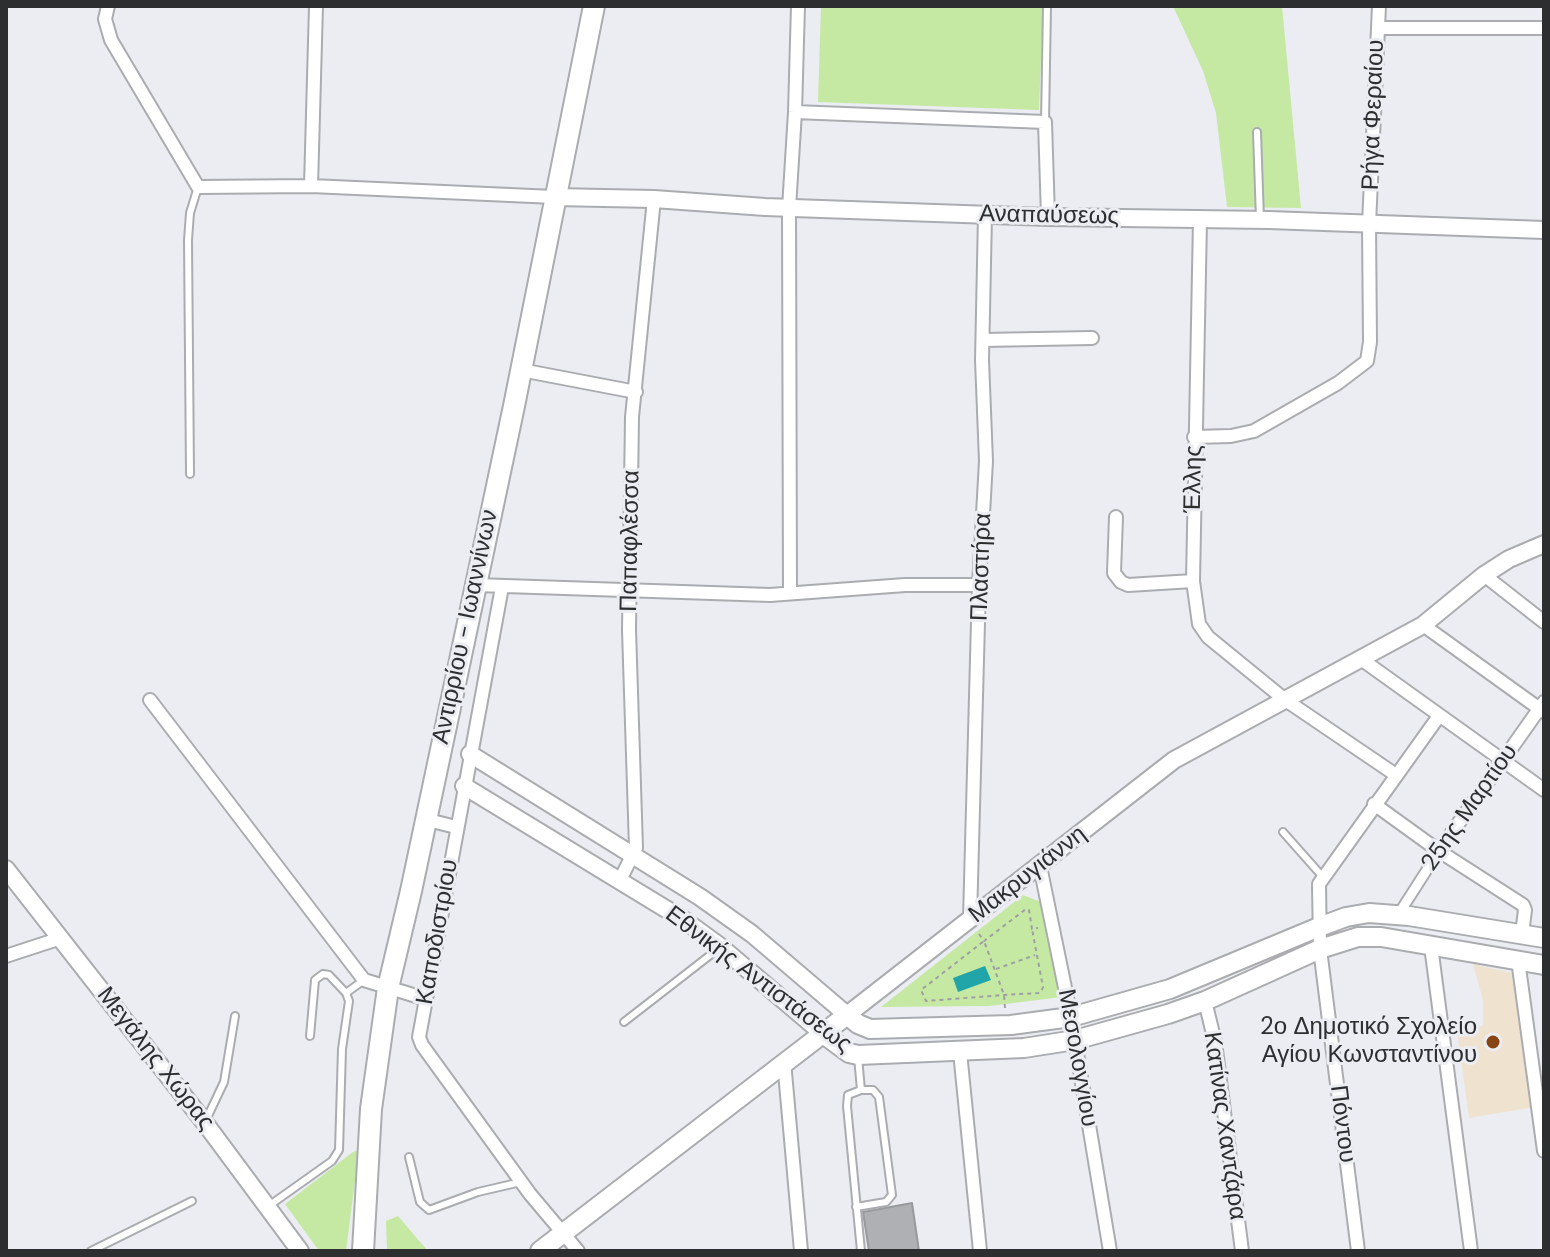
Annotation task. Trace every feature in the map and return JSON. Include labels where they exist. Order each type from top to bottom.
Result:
[{"type":"main road","name":"Αντιρρίου - Ιωαννίνων","points":[[363,1251],[371,1109],[388,988],[476,585],[594,6]]},
{"type":"main road","name":"Εθνικής Αντιστάσεως","points":[[847,1015],[870,1029],[1011,1025],[1071,1017],[1170,989],[1319,927],[1359,915],[1398,915],[1544,938]]},
{"type":"main road","name":"Εθνικής Αντιστάσεως","points":[[822,1033],[849,1053],[858,1055],[1024,1048],[1075,1040],[1134,1025],[1205,1001],[1320,949],[1358,937],[1381,937],[1544,965]]},
{"type":"main road","name":"Μακρυγιάννη","points":[[540,1251],[847,1015]]},
{"type":"street","points":[[108,6],[105,19],[111,40],[198,187],[311,186],[554,197]]},
{"type":"street","points":[[311,186],[316,6]]},
{"type":"street","points":[[790,593],[789,208],[798,6]]},
{"type":"street","name":"Ρήγα Φεραίου","points":[[1194,437],[1231,436],[1254,431],[1327,390],[1364,364],[1370,342],[1369,224],[1379,6]]},
{"type":"street","points":[[1378,28],[1544,28]]},
{"type":"street","points":[[795,112],[1045,122],[1048,217]]},
{"type":"street","name":"Αναπαύσεως","points":[[554,197],[985,215],[1544,230]]},
{"type":"street","name":"Παπαφλέσσα","points":[[620,880],[634,855],[636,794],[630,591],[632,417],[654,199]]},
{"type":"street","name":"Πλαστήρα","points":[[970,919],[979,585],[986,461],[983,340],[985,215]]},
{"type":"street","name":"Έλλης","points":[[1200,220],[1194,437],[1193,581],[1197,620],[1202,630],[1284,699],[1396,775]]},
{"type":"street","points":[[983,340],[1092,338]]},
{"type":"street","points":[[521,370],[636,392]]},
{"type":"street","points":[[1116,517],[1114,573],[1121,582],[1128,585],[1193,581]]},
{"type":"street","name":"Μακρυγιάννη","points":[[847,1015],[1174,760],[1423,625],[1484,575],[1509,559],[1544,544]]},
{"type":"street","points":[[1484,575],[1544,622]]},
{"type":"street","points":[[476,585],[770,595],[905,585],[979,585]]},
{"type":"street","name":"Καποδιστρίου","points":[[502,587],[456,827],[420,1041],[521,1182],[578,1251]]},
{"type":"street","points":[[1423,625],[1542,708]]},
{"type":"street","points":[[1361,659],[1544,790]]},
{"type":"street","points":[[150,700],[364,980],[426,999]]},
{"type":"street","name":"25ης Μαρτίου","points":[[1398,915],[1439,851],[1542,708]]},
{"type":"street","points":[[1322,876],[1439,716]]},
{"type":"street","name":"Εθνικής Αντιστάσεως","points":[[470,754],[634,855],[752,934],[847,1015]]},
{"type":"street","name":"Εθνικής Αντιστάσεως","points":[[464,786],[620,880],[721,947],[822,1033]]},
{"type":"street","points":[[1374,804],[1524,906],[1522,934]]},
{"type":"street","points":[[424,819],[456,827]]},
{"type":"street","name":"Μεσολογγίου","points":[[1040,866],[1071,1017],[1110,1251]]},
{"type":"street","name":"Μεγάλης Χώρας","points":[[6,869],[205,1123],[300,1251]]},
{"type":"street","name":"Πόντου","points":[[1322,876],[1319,884],[1320,949],[1358,1251]]},
{"type":"street","points":[[6,956],[61,938]]},
{"type":"street","points":[[1431,946],[1471,1251]]},
{"type":"street","points":[[1518,960],[1544,1151]]},
{"type":"street","name":"Κατίνας Χαντζάρα","points":[[1205,1001],[1215,1042],[1242,1251]]},
{"type":"street","points":[[960,1052],[980,1251]]},
{"type":"street","points":[[784,1061],[801,1251]]},
{"type":"lane","points":[[1045,122],[1047,6]]},
{"type":"lane","points":[[1257,132],[1260,220]]},
{"type":"lane","points":[[190,474],[188,240],[190,213],[198,187]]},
{"type":"lane","points":[[1283,832],[1322,876]]},
{"type":"lane","points":[[624,1022],[721,947]]},
{"type":"lane","points":[[267,1207],[332,1161],[339,1150],[342,1049],[349,1001],[346,993],[329,975],[323,974],[315,980],[310,1036]]},
{"type":"lane","points":[[346,993],[364,980]]},
{"type":"lane","points":[[205,1123],[224,1082],[235,1016]]},
{"type":"lane","points":[[858,1055],[861,1090]]},
{"type":"lane","points":[[856,1207],[886,1202],[892,1195],[879,1097],[873,1090],[851,1092],[847,1100],[856,1207],[861,1251]]},
{"type":"lane","points":[[409,1157],[420,1202],[429,1210],[478,1192],[521,1182]]},
{"type":"lane","points":[[91,1251],[192,1201]]},
{"type":"path","points":[[1026,909],[1029,910],[1043,987],[1041,992],[926,1001],[921,990],[984,941],[1026,909]]},
{"type":"path","points":[[970,919],[984,941],[1004,995]]},
{"type":"path","points":[[1032,929],[1052,926]]},
{"type":"path","points":[[995,970],[1037,954]]},
{"type":"shaded area","name":"2ο Δημοτικό Σχολείο Αγίου Κωνσταντίνου","points":[[1473,964],[1516,974],[1535,1107],[1469,1118],[1457,1031],[1483,1026],[1483,1000]]},
{"type":"green space","points":[[821,6],[1043,6],[1039,110],[818,102]]},
{"type":"green space","points":[[1173,6],[1282,6],[1301,208],[1227,207],[1216,113],[1203,71]]},
{"type":"green space","points":[[1023,895],[1041,902],[1062,997],[989,1006],[881,1007]]},
{"type":"green space","points":[[359,1150],[346,1251],[319,1251],[285,1204]]},
{"type":"green space","points":[[398,1216],[428,1251],[387,1251],[386,1221]]},
{"type":"water","points":[[985,966],[991,980],[958,992],[953,978]]},
{"type":"building","points":[[912,1203],[919,1251],[869,1251],[863,1212]]},
{"type":"place","name":"2ο Δημοτικό Σχολείο Αγίου Κωνσταντίνου","points":[[1493,1042]]}]
